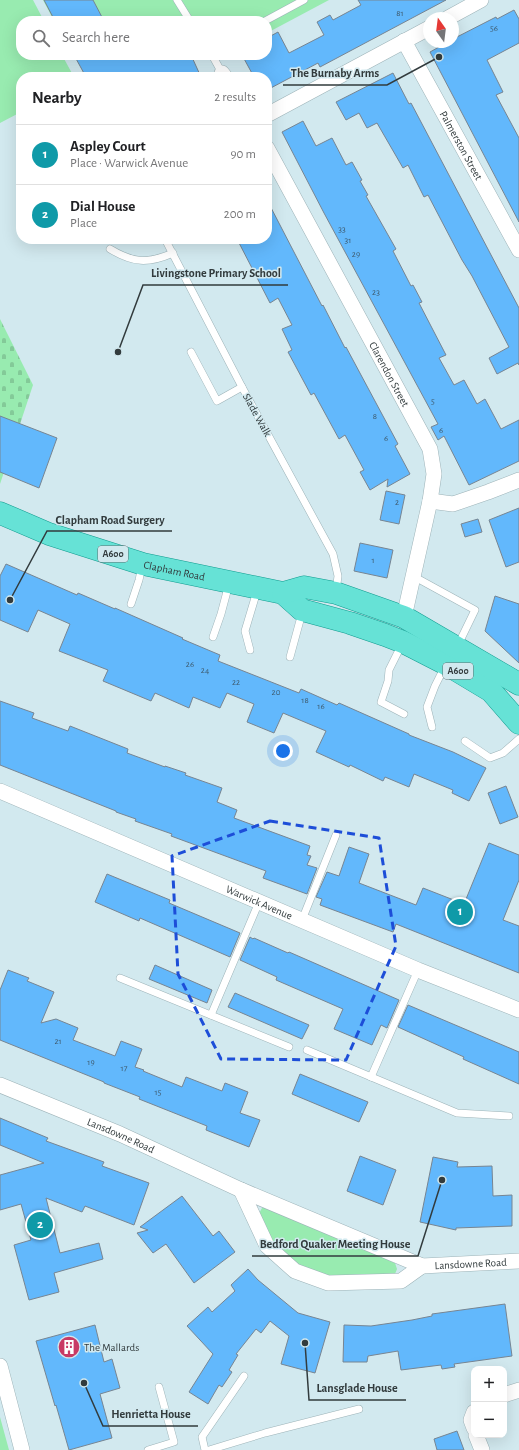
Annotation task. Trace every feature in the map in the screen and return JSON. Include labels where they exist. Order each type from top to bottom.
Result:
[{"type":"main road","name":"Clapham Road","points":[[0,513],[49,534],[143,564],[283,594],[302,610],[350,623],[403,642],[452,656],[519,684]]},
{"type":"main road","name":"Clapham Road","points":[[283,594],[304,587],[336,593],[404,617],[452,656],[491,691],[519,723]]},
{"type":"street","points":[[459,12],[481,0]]},
{"type":"street","points":[[272,112],[423,31]]},
{"type":"street","name":"Palmerston Street","points":[[404,41],[519,250]]},
{"type":"street","name":"Clarendon Street","points":[[272,157],[430,449],[434,474],[430,501],[404,617]]},
{"type":"street","points":[[430,501],[453,504],[519,480]]},
{"type":"street","name":"Warwick Avenue","points":[[0,790],[418,970],[519,1010]]},
{"type":"street","name":"Lansdowne Road","points":[[0,1085],[120,1134],[241,1190],[422,1266],[519,1261]]},
{"type":"street","name":"Lansdowne Road","points":[[241,1190],[267,1246],[295,1271],[328,1283],[401,1281],[422,1266]]},
{"type":"street","points":[[0,1366],[22,1450]]},
{"type":"street","points":[[507,1394],[519,1390]]},
{"type":"street","points":[[477,1438],[482,1450]]},
{"type":"lane","points":[[177,0],[187,16]]},
{"type":"lane","points":[[272,17],[304,0]]},
{"type":"lane","points":[[215,60],[222,72]]},
{"type":"lane","name":"Slade Walk","points":[[168,244],[242,387],[333,554],[338,576],[336,593]]},
{"type":"lane","points":[[110,249],[124,257],[142,261],[160,259],[173,253]]},
{"type":"lane","points":[[191,352],[217,401],[242,387]]},
{"type":"lane","points":[[131,604],[143,564]]},
{"type":"lane","points":[[413,576],[475,610],[435,686],[427,707],[432,727]]},
{"type":"lane","points":[[213,637],[230,582]]},
{"type":"lane","points":[[250,650],[245,631],[258,588]]},
{"type":"lane","points":[[290,657],[302,610]]},
{"type":"lane","points":[[403,642],[389,670],[388,681],[382,702],[404,714]]},
{"type":"lane","points":[[465,741],[490,758],[503,753],[519,739]]},
{"type":"lane","points":[[302,920],[336,835]]},
{"type":"lane","points":[[211,1015],[259,902]]},
{"type":"lane","points":[[371,1077],[418,970]]},
{"type":"lane","points":[[120,978],[290,1048]]},
{"type":"lane","points":[[307,1050],[458,1113],[509,1116]]},
{"type":"lane","points":[[205,1450],[202,1437],[244,1376]]},
{"type":"lane","points":[[148,1450],[174,1442],[159,1387]]},
{"type":"lane","points":[[209,1450],[265,1433],[359,1408]]},
{"type":"highlighted area","points":[[270,821],[379,838],[396,946],[346,1060],[221,1059],[178,974],[172,856]]},
{"type":"green space","points":[[0,0],[33,0],[41,16],[16,16],[16,60],[65,60],[71,72],[16,72],[16,115],[0,123]]},
{"type":"green space","points":[[43,0],[329,0],[272,30],[272,16],[51,16]]},
{"type":"green space","points":[[0,319],[33,385],[0,484]]},
{"type":"green space","points":[[262,1208],[271,1208],[395,1263],[397,1269],[395,1274],[331,1280],[297,1267],[280,1251],[268,1234],[258,1215]]},
{"type":"green space","points":[[0,1417],[9,1450],[0,1450]]},
{"type":"building","points":[[44,0],[93,0],[101,16],[52,16]]},
{"type":"building","points":[[358,0],[446,0],[320,67],[318,63],[272,87],[272,72],[251,72],[245,60],[272,60],[272,35],[278,32],[289,53],[324,35],[317,22],[330,15],[333,20],[361,5]]},
{"type":"building","points":[[514,10],[519,19],[519,43],[487,60],[503,92],[496,95],[519,138],[519,222],[430,52],[437,48],[459,48],[459,36],[496,17],[497,19]]},
{"type":"building","points":[[77,60],[193,60],[199,72],[83,72]]},
{"type":"building","points":[[393,73],[409,104],[411,103],[519,308],[519,365],[518,363],[497,374],[489,358],[509,347],[428,195],[424,197],[408,165],[403,168],[377,123],[367,128],[359,113],[346,120],[336,102]]},
{"type":"building","points":[[303,121],[316,146],[332,138],[346,165],[352,162],[362,180],[360,181],[368,195],[366,196],[396,249],[393,251],[411,286],[413,285],[422,302],[419,303],[446,355],[439,358],[454,385],[464,380],[477,404],[485,399],[501,429],[519,420],[519,461],[469,485],[444,436],[438,440],[431,427],[438,424],[282,132]]},
{"type":"building","points":[[272,210],[322,306],[323,305],[398,444],[395,446],[410,474],[387,487],[388,479],[370,490],[360,472],[364,470],[345,435],[339,439],[314,393],[311,395],[288,352],[292,350],[282,329],[292,325],[278,298],[270,303],[240,244],[272,244]]},
{"type":"building","points":[[0,416],[57,438],[39,488],[0,472]]},
{"type":"building","points":[[386,491],[405,495],[399,524],[380,520]]},
{"type":"building","points":[[519,508],[519,562],[506,567],[489,520]]},
{"type":"building","points":[[478,519],[482,532],[465,537],[461,524]]},
{"type":"building","points":[[360,543],[393,550],[387,578],[354,571]]},
{"type":"building","points":[[6,564],[77,595],[78,593],[115,608],[183,638],[182,639],[220,655],[218,661],[299,693],[301,689],[337,705],[339,703],[409,735],[453,752],[486,768],[469,801],[452,793],[453,790],[414,774],[409,787],[385,777],[383,781],[350,765],[349,767],[316,752],[326,731],[283,713],[274,733],[247,722],[254,704],[227,693],[220,708],[193,697],[189,708],[155,693],[151,701],[103,681],[108,670],[59,651],[70,624],[38,610],[28,632],[0,620],[0,576]]},
{"type":"building","points":[[495,596],[519,604],[519,663],[485,631]]},
{"type":"building","points":[[0,701],[34,713],[32,718],[68,731],[70,726],[128,749],[127,753],[186,773],[185,775],[222,788],[217,802],[237,810],[234,818],[310,846],[307,855],[311,856],[307,865],[317,868],[307,894],[263,878],[266,871],[171,836],[172,834],[135,821],[136,819],[0,765]]},
{"type":"building","points":[[506,786],[518,817],[500,824],[488,793]]},
{"type":"building","points":[[489,843],[519,855],[519,880],[503,920],[519,926],[519,973],[396,924],[393,932],[320,905],[322,899],[316,897],[327,872],[339,876],[349,847],[369,854],[359,883],[416,905],[423,888],[464,904]]},
{"type":"building","points":[[107,874],[170,900],[169,903],[240,933],[230,957],[140,918],[139,921],[95,902]]},
{"type":"building","points":[[250,937],[288,953],[289,952],[399,1000],[387,1028],[381,1025],[372,1045],[334,1029],[343,1009],[276,980],[277,977],[240,960]]},
{"type":"building","points":[[155,965],[212,990],[207,1003],[149,979]]},
{"type":"building","points":[[8,970],[29,978],[27,981],[54,992],[41,1023],[56,1019],[78,1028],[73,1040],[115,1056],[121,1041],[142,1049],[135,1067],[182,1087],[186,1077],[222,1091],[225,1083],[248,1092],[240,1113],[260,1120],[249,1147],[206,1130],[207,1126],[139,1099],[140,1097],[0,1040],[0,990]]},
{"type":"building","points":[[235,993],[309,1025],[302,1039],[228,1007]]},
{"type":"building","points":[[408,1005],[519,1052],[519,1084],[463,1059],[464,1057],[398,1027]]},
{"type":"building","points":[[300,1074],[368,1102],[359,1122],[292,1094]]},
{"type":"building","points":[[0,1118],[48,1138],[46,1141],[104,1162],[102,1166],[149,1183],[134,1225],[85,1206],[82,1212],[46,1198],[60,1253],[99,1243],[103,1259],[54,1273],[59,1292],[29,1300],[14,1245],[31,1240],[21,1204],[0,1210],[0,1175],[44,1163],[0,1145]]},
{"type":"building","points":[[360,1156],[396,1170],[383,1205],[347,1191]]},
{"type":"building","points":[[433,1157],[458,1162],[457,1167],[492,1166],[493,1196],[512,1195],[512,1226],[456,1228],[456,1230],[420,1222]]},
{"type":"building","points":[[182,1196],[213,1236],[219,1231],[235,1252],[194,1283],[166,1244],[153,1253],[137,1233],[148,1230],[140,1227]]},
{"type":"building","points":[[248,1269],[258,1280],[298,1313],[330,1322],[315,1373],[281,1364],[289,1336],[270,1321],[261,1333],[256,1329],[236,1354],[238,1355],[229,1370],[232,1372],[222,1387],[219,1385],[208,1404],[189,1392],[213,1354],[187,1326],[208,1307],[212,1312],[235,1291],[231,1285]]},
{"type":"building","points":[[505,1304],[512,1356],[454,1364],[455,1367],[442,1369],[441,1365],[401,1370],[398,1351],[368,1356],[367,1362],[343,1362],[344,1325],[371,1326],[412,1320],[432,1316],[432,1314]]},
{"type":"building","points":[[95,1325],[104,1362],[112,1359],[120,1388],[100,1394],[112,1438],[69,1450],[36,1341]]},
{"type":"building","points":[[457,1431],[464,1450],[437,1450],[434,1439]]},
{"type":"place","name":"The Burnaby Arms","points":[[439,57]]},
{"type":"place","name":"Livingstone Primary School","points":[[118,352]]},
{"type":"place","name":"Clapham Road Surgery","points":[[10,600]]},
{"type":"place","name":"Aspley Court","points":[[460,912]]},
{"type":"place","name":"Bedford Quaker Meeting House","points":[[442,1180]]},
{"type":"place","name":"Dial House","points":[[40,1225]]},
{"type":"place","name":"Lansglade House","points":[[305,1343]]},
{"type":"place","name":"The Mallards","points":[[69,1347]]},
{"type":"place","name":"Henrietta House","points":[[84,1383]]}]
